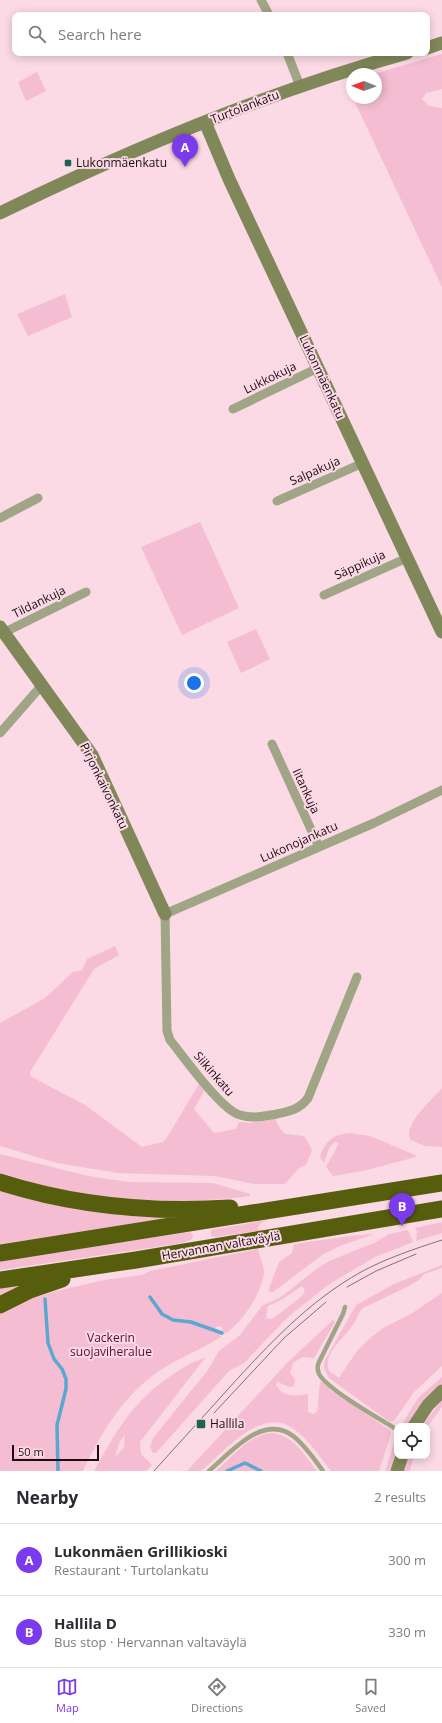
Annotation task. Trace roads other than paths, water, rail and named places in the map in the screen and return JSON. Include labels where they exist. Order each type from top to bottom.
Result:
[{"type":"highway","points":[[0,1182],[64,1199],[108,1206],[154,1210],[195,1210],[312,1204]]},
{"type":"highway","points":[[0,1253],[442,1183]]},
{"type":"highway","name":"Hervannan valtaväylä","points":[[0,1280],[136,1260],[442,1209]]},
{"type":"highway","points":[[0,1305],[52,1281],[136,1260]]},
{"type":"street","points":[[261,0],[267,12]]},
{"type":"street","points":[[430,47],[442,43]]},
{"type":"street","points":[[288,56],[300,86]]},
{"type":"street","name":"Turtolankatu","points":[[0,213],[74,177],[205,122],[300,86],[397,56]]},
{"type":"street","name":"Lukonmäenkatu","points":[[205,122],[223,165],[442,632]]},
{"type":"street","name":"Lukkokuja","points":[[233,409],[318,368]]},
{"type":"street","name":"Salpakuja","points":[[277,501],[363,463]]},
{"type":"street","points":[[0,518],[38,498]]},
{"type":"street","name":"Säppikuja","points":[[324,595],[407,558]]},
{"type":"street","name":"Tildankuja","points":[[2,630],[86,592]]},
{"type":"street","name":"Pirjonkaivonkatu","points":[[2,630],[92,755],[165,914]]},
{"type":"street","points":[[0,733],[42,685]]},
{"type":"street","name":"Iitankuja","points":[[272,744],[319,847]]},
{"type":"street","name":"Lukonojankatu","points":[[165,914],[319,847],[442,790]]},
{"type":"street","name":"Siikinkatu","points":[[165,914],[167,1031],[170,1040],[221,1102],[233,1112],[240,1115],[255,1117],[262,1116],[294,1110],[304,1104],[357,977]]},
{"type":"street","points":[[416,1423],[428,1405],[442,1391]]},
{"type":"street","points":[[397,1471],[401,1459]]},
{"type":"lane","points":[[345,1306],[343,1314],[319,1362],[317,1367],[318,1372],[336,1390],[394,1428]]},
{"type":"lane","points":[[209,1471],[250,1436],[263,1430],[276,1429],[287,1432],[295,1438],[323,1471]]},
{"type":"waterway","points":[[150,1297],[162,1314],[173,1320],[191,1322],[222,1333]]},
{"type":"waterway","points":[[45,1299],[48,1343],[54,1359],[62,1369],[66,1379],[66,1389],[57,1425],[58,1471]]},
{"type":"waterway","points":[[227,1471],[245,1463],[261,1471]]},
{"type":"tram line","points":[[154,1471],[259,1355],[290,1324],[324,1296],[371,1267],[411,1250],[442,1240]]},
{"type":"tram line","points":[[347,1287],[376,1271],[416,1254]]},
{"type":"tram line","points":[[214,1413],[284,1338],[326,1302]]},
{"type":"place","name":"Lukonmäenkatu","points":[[68,163]]},
{"type":"place","name":"Lukonmäen Grillikioski","points":[[185,167]]},
{"type":"place","name":"Hallila D","points":[[402,1226]]},
{"type":"place","name":"Hallila","points":[[201,1424]]},
{"type":"park label","name":"Vackerin suojaviheralue","points":[[111,1345]]}]
